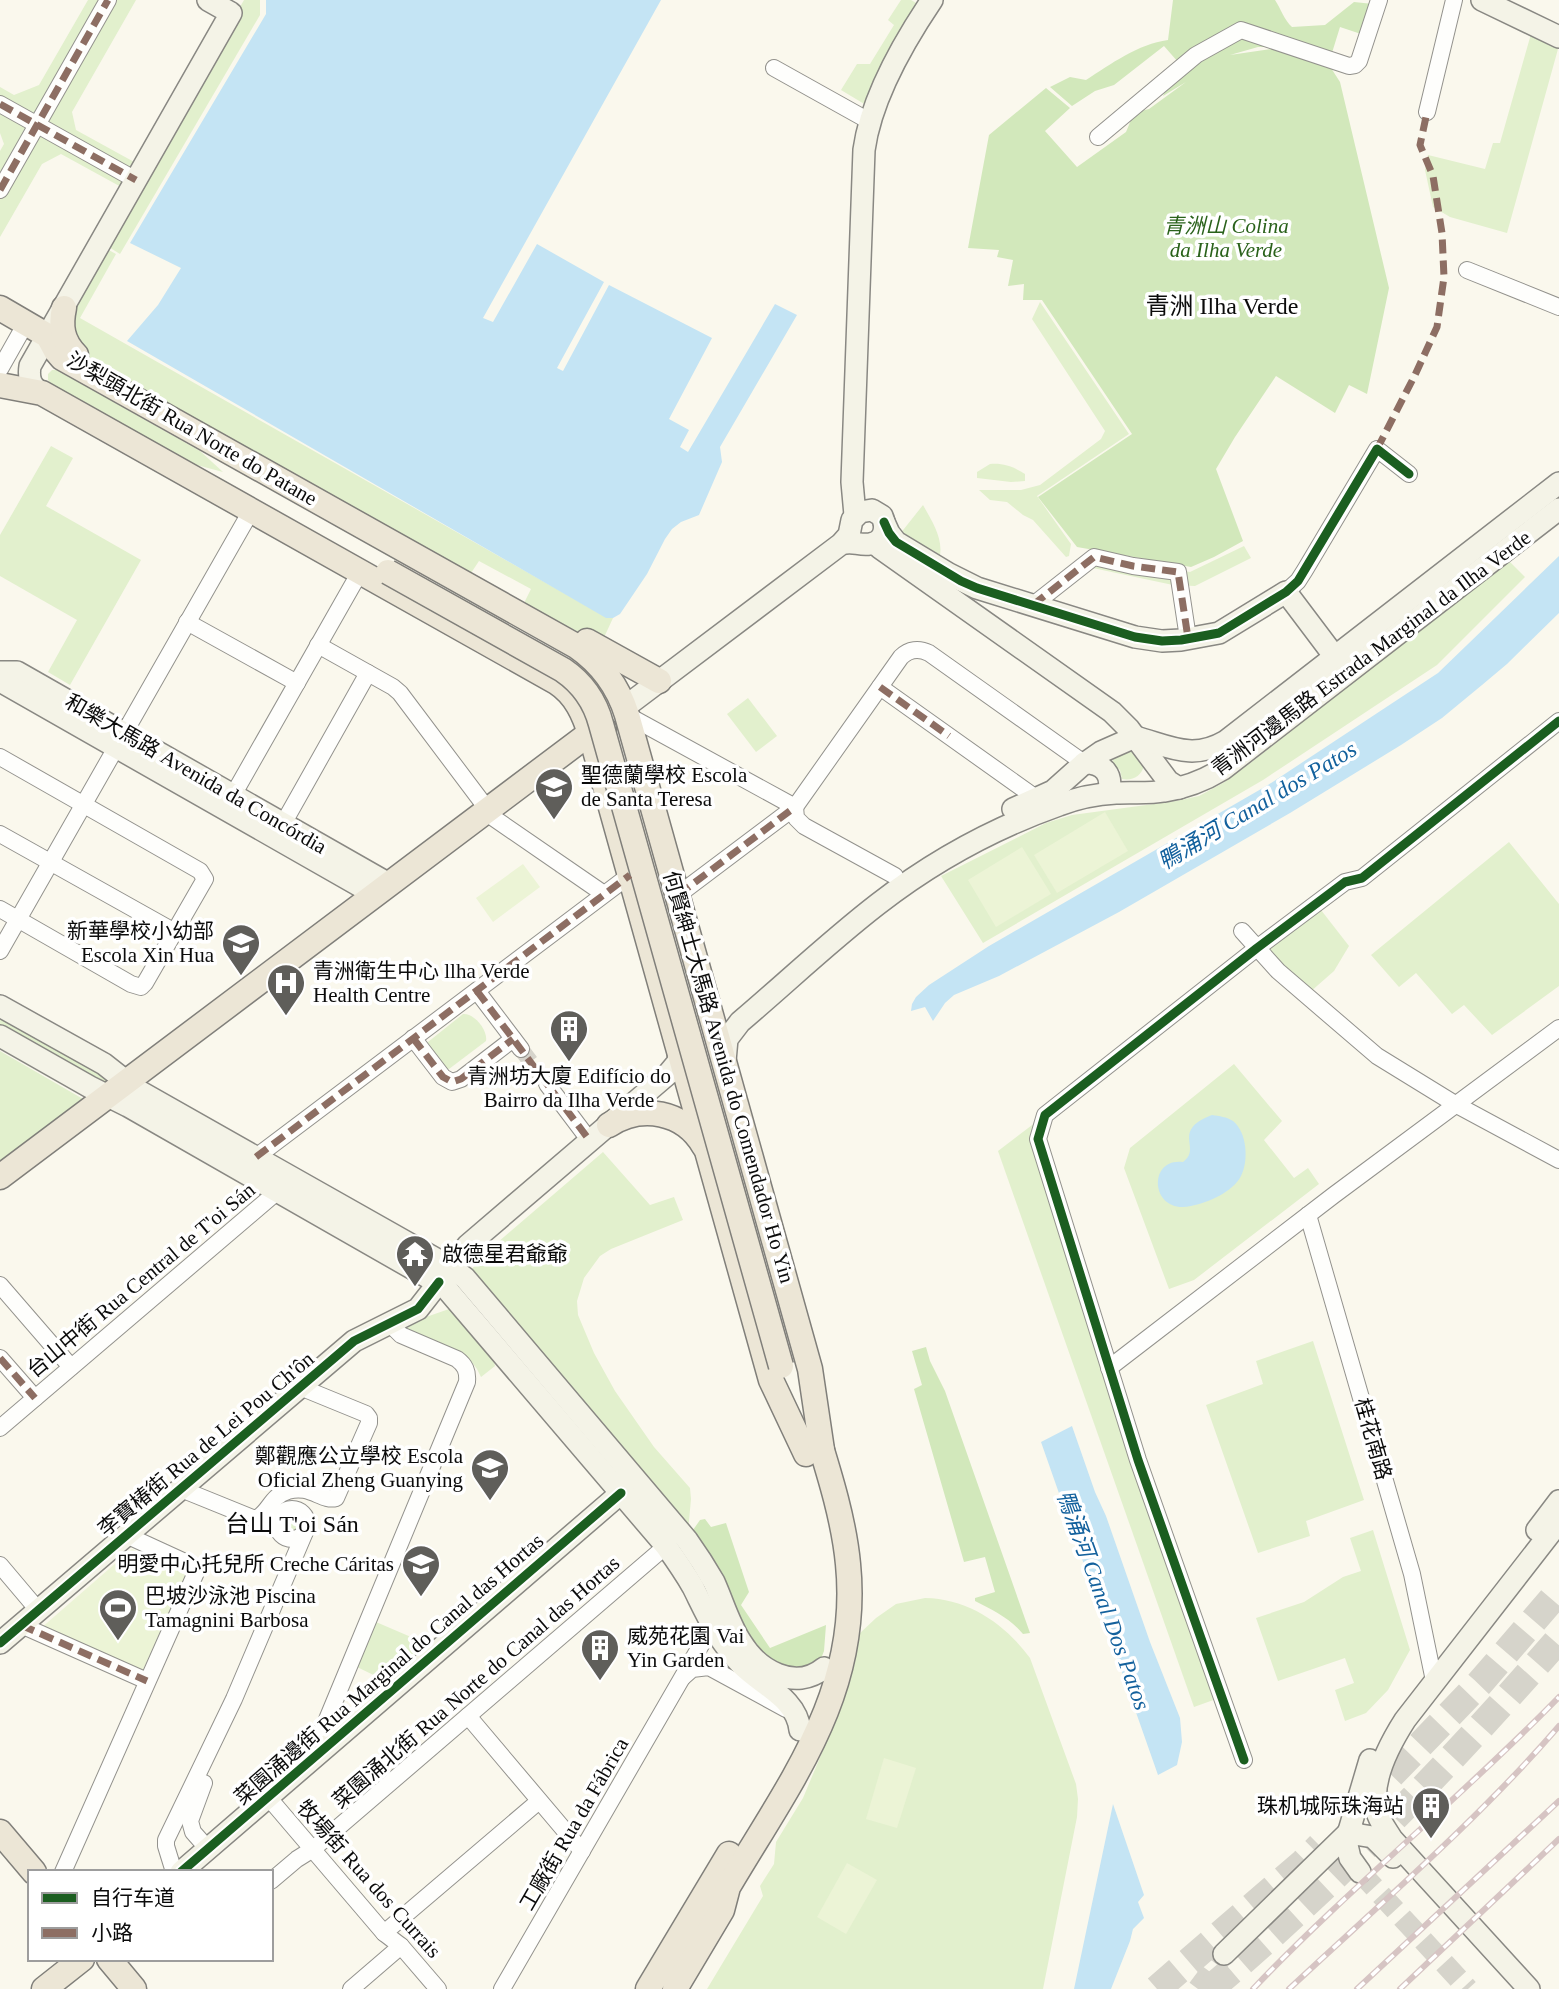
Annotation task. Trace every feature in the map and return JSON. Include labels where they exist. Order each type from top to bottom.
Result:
[{"type":"main road","points":[[15,391],[32,385],[30,366],[235,7],[208,0]]},
{"type":"main road","points":[[932,0],[887,79],[869,121],[862,164],[852,482],[855,494],[862,503],[862,529],[882,549],[1102,704],[1120,719],[1172,783]]},
{"type":"main road","points":[[1495,3],[1559,37]]},
{"type":"main road","points":[[0,308],[48,335]]},
{"type":"main road","points":[[64,308],[61,322],[66,342],[102,380]]},
{"type":"main road","name":"沙梨頭北街 Rua Norte do Patane","points":[[48,335],[62,358],[584,652],[599,665],[616,688],[626,711]]},
{"type":"main road","name":"沙梨頭北街 Rua Norte do Patane","points":[[15,391],[251,510],[556,682],[582,710],[590,733]]},
{"type":"main road","name":"青洲河邊馬路 Estrada Marginal da Ilha Verde","points":[[1135,737],[1173,750],[1197,751],[1220,744],[1559,483]]},
{"type":"main road","name":"青洲河邊馬路 Estrada Marginal da Ilha Verde","points":[[724,1063],[727,1039],[740,1022],[877,905],[920,874],[964,847],[1060,805],[1108,793],[1150,793],[1172,783],[1200,781],[1223,769],[1559,509]]},
{"type":"main road","name":"沙梨頭北街 Rua Norte do Patane","points":[[343,516],[391,566]]},
{"type":"main road","points":[[0,1178],[590,733],[626,711],[659,681],[862,529],[889,533],[896,542],[955,578],[977,588],[1135,637],[1162,641],[1219,632],[1286,592],[1335,657]]},
{"type":"main road","name":"沙梨頭北街 Rua Norte do Patane","points":[[323,551],[391,566]]},
{"type":"main road","name":"何賢紳士大馬路 Avenida do Comendador Ho Yin","points":[[391,566],[570,658],[595,681],[609,703],[788,1364],[814,1452],[843,1531],[849,1566],[849,1615],[842,1664],[832,1699],[817,1734],[729,1887],[722,1910],[675,1989]]},
{"type":"main road","points":[[1018,644],[1011,631],[1014,616],[1025,607],[1033,605]]},
{"type":"main road","points":[[518,614],[561,627],[659,681]]},
{"type":"main road","points":[[534,669],[545,671],[552,668],[561,657],[561,643],[554,634]]},
{"type":"main road","name":"和樂大馬路 Avenida da Concórdia","points":[[0,672],[17,672],[120,740]]},
{"type":"main road","name":"和樂大馬路 Avenida da Concórdia","points":[[0,681],[120,740],[382,889]]},
{"type":"main road","name":"何賢紳士大馬路 Avenida do Comendador Ho Yin","points":[[626,711],[810,1368],[814,1452],[832,1567],[830,1637],[816,1694],[648,1989]]},
{"type":"main road","points":[[688,1082],[694,1049],[706,1034],[869,895],[958,836],[1053,791],[1108,739],[1120,719]]},
{"type":"main road","points":[[590,733],[601,729],[613,730],[632,741],[637,751]]},
{"type":"main road","name":"何賢紳士大馬路 Avenida do Comendador Ho Yin","points":[[590,733],[771,1380],[814,1452]]},
{"type":"main road","points":[[1087,761],[1112,746],[1135,737]]},
{"type":"main road","points":[[1172,783],[1163,769],[1163,763],[1173,750]]},
{"type":"main road","points":[[1087,761],[1106,771],[1110,783],[1108,793]]},
{"type":"main road","name":"和樂大馬路 Avenida da Concórdia","points":[[229,802],[283,824],[382,889]]},
{"type":"main road","points":[[633,886],[631,849],[643,841],[658,843],[664,847]]},
{"type":"main road","points":[[653,959],[674,965],[686,957],[689,948],[680,903]]},
{"type":"main road","points":[[0,1006],[104,1064],[117,1089]]},
{"type":"main road","points":[[0,1036],[117,1089],[270,1186],[317,1202],[410,1244],[448,1249],[468,1245]]},
{"type":"main road","name":"李寶椿街 Rua de Lei Pou Ch'ôn","points":[[0,1643],[354,1341],[418,1309],[468,1245],[675,1067],[679,1050]]},
{"type":"main road","points":[[117,1089],[137,1090],[251,1154],[317,1202],[445,1275]]},
{"type":"main road","points":[[609,1125],[618,1119],[638,1113],[668,1116],[687,1125],[694,1132],[706,1149],[711,1166]]},
{"type":"main road","points":[[711,1166],[709,1139],[714,1121],[729,1118],[742,1124]]},
{"type":"main road","points":[[251,1154],[270,1186]]},
{"type":"main road","points":[[731,1236],[744,1242],[752,1242],[759,1239],[763,1233],[759,1187]]},
{"type":"main road","points":[[410,1244],[445,1275],[523,1363],[621,1493],[666,1546],[693,1587],[721,1641],[742,1665],[789,1703],[799,1723]]},
{"type":"main road","points":[[523,1363],[568,1399],[682,1533],[705,1567],[739,1640],[756,1660],[772,1672],[793,1679],[810,1677],[824,1668]]},
{"type":"main road","points":[[568,1399],[572,1415],[581,1428],[620,1474],[624,1483],[621,1493]]},
{"type":"main road","name":"菜園涌邊街 Rua Marginal do Canal das Hortas","points":[[183,1870],[621,1493]]},
{"type":"main road","points":[[1528,1989],[1392,1839],[1377,1812],[1376,1798],[1379,1776],[1396,1735],[1432,1673],[1559,1501]]},
{"type":"main road","points":[[1321,1858],[1329,1855],[1342,1856],[1359,1870],[1350,1858],[1348,1833],[1374,1750],[1400,1707],[1432,1673],[1559,1522]]},
{"type":"main road","points":[[666,1546],[705,1567]]},
{"type":"main road","points":[[1224,1954],[1348,1833],[1364,1829],[1376,1830],[1392,1839]]},
{"type":"main road","points":[[0,1832],[32,1870]]},
{"type":"main road","points":[[1348,1833],[1373,1838],[1388,1850],[1509,1989]]},
{"type":"main road","points":[[664,1989],[714,1904],[729,1887]]},
{"type":"main road","points":[[44,1989],[79,1961]]},
{"type":"main road","points":[[111,1961],[134,1989]]},
{"type":"street","points":[[0,190],[108,0]]},
{"type":"street","points":[[1098,137],[1196,55],[1241,30],[1349,66],[1355,65],[1359,61],[1379,0]]},
{"type":"street","points":[[1427,112],[1454,0]]},
{"type":"street","points":[[774,68],[869,121]]},
{"type":"street","points":[[0,104],[136,180]]},
{"type":"street","points":[[1467,270],[1559,307]]},
{"type":"street","points":[[0,369],[26,323]]},
{"type":"street","points":[[1286,592],[1305,570],[1377,449],[1409,474]]},
{"type":"street","points":[[0,951],[251,510]]},
{"type":"street","points":[[1033,605],[1094,557],[1178,572],[1188,638]]},
{"type":"street","points":[[229,802],[360,572]]},
{"type":"street","points":[[187,622],[296,683]]},
{"type":"street","points":[[318,645],[400,693],[486,811],[604,894]]},
{"type":"street","points":[[680,903],[795,807],[901,657],[912,650],[929,653],[1087,761]]},
{"type":"street","points":[[283,824],[368,673]]},
{"type":"street","points":[[880,687],[1036,798]]},
{"type":"street","points":[[626,711],[795,807]]},
{"type":"street","points":[[1244,1760],[1138,1460],[1038,1139],[1045,1115],[1345,882],[1362,878],[1559,721]]},
{"type":"street","points":[[0,757],[200,871],[204,877],[175,932],[141,987],[131,984],[0,909]]},
{"type":"street","points":[[795,807],[796,818],[804,826],[895,876]]},
{"type":"street","points":[[0,834],[175,932]]},
{"type":"street","points":[[251,1154],[409,1042],[604,894],[633,886]]},
{"type":"street","points":[[1242,931],[1278,971],[1377,1056],[1455,1104],[1559,1160]]},
{"type":"street","points":[[409,1042],[444,1079],[452,1082],[517,1044],[479,988]]},
{"type":"street","points":[[1109,1368],[1308,1214],[1559,1028]]},
{"type":"street","points":[[547,1084],[590,1141]]},
{"type":"street","name":"台山中街 Rua Central de T'oi Sán","points":[[0,1428],[254,1211],[270,1186]]},
{"type":"street","name":"桂花南路","points":[[1308,1214],[1412,1574],[1432,1673]]},
{"type":"street","points":[[0,1285],[71,1367]]},
{"type":"street","points":[[310,1761],[467,1382],[468,1375],[462,1363],[401,1335],[392,1322]]},
{"type":"street","points":[[0,1357],[35,1398]]},
{"type":"street","points":[[274,1512],[276,1496],[287,1491],[310,1490],[330,1499],[336,1498],[369,1423],[366,1414],[300,1387]]},
{"type":"street","points":[[173,1870],[166,1840],[234,1699],[307,1523],[300,1511],[291,1509],[251,1519],[181,1489]]},
{"type":"street","points":[[63,1870],[198,1568],[126,1535]]},
{"type":"street","name":"菜園涌北街 Rua Norte do Canal das Hortas","points":[[273,1879],[313,1849],[666,1546]]},
{"type":"street","points":[[0,1565],[38,1610]]},
{"type":"street","points":[[21,1625],[148,1681]]},
{"type":"street","name":"工廠街 Rua da Fábrica","points":[[502,1989],[712,1626]]},
{"type":"street","points":[[681,1679],[694,1668],[709,1667],[799,1723]]},
{"type":"street","points":[[208,1849],[193,1832],[190,1821],[234,1699]]},
{"type":"street","points":[[468,1716],[582,1851]]},
{"type":"street","name":"牧場街 Rua dos Currais","points":[[268,1797],[384,1933],[401,1946],[438,1989]]},
{"type":"street","points":[[384,1933],[539,1801]]},
{"type":"street","points":[[351,1989],[401,1946]]},
{"type":"green space","points":[[88,0],[136,0],[72,112],[76,130],[136,163],[123,188],[61,154],[42,164],[0,237],[0,151],[4,144],[0,133],[0,87],[14,95],[39,85]]},
{"type":"green space","points":[[244,0],[260,0],[260,15],[120,254],[104,244]]},
{"type":"green space","points":[[901,0],[911,0],[918,4],[866,105],[841,90],[857,64],[870,64],[894,25],[888,20]]},
{"type":"green space","name":"青洲山 Colina da Ilha Verde","points":[[1173,0],[1275,0],[1292,27],[1325,25],[1354,2],[1373,4],[1364,35],[1340,27],[1331,56],[1279,47],[1258,47],[1230,55],[1271,49],[1331,68],[1340,82],[1389,288],[1367,394],[1349,385],[1335,413],[1276,376],[1216,469],[1243,541],[1191,567],[1077,547],[1038,497],[1132,434],[1042,300],[1023,300],[1024,284],[1008,286],[1013,260],[997,257],[999,250],[968,248],[989,135],[1046,88],[1070,108],[1045,131],[1077,167],[1126,132],[1131,120],[1141,111],[1149,109],[1186,82],[1163,96],[1178,62],[1164,46],[1114,85],[1095,91],[1072,106],[1050,87],[1070,77],[1086,80],[1135,50],[1168,40]]},
{"type":"green space","points":[[1531,34],[1558,49],[1507,233],[1450,217],[1433,207],[1425,170],[1428,155],[1485,169],[1493,143],[1500,143]]},
{"type":"green space","points":[[105,248],[116,254],[80,318],[606,617],[613,618],[601,644],[524,603],[531,589],[479,561],[469,576],[79,354],[70,311]]},
{"type":"green space","points":[[1040,302],[1129,434],[1037,496],[1071,544],[1069,556],[1066,557],[1033,520],[1007,502],[990,500],[979,490],[1021,490],[1040,485],[1101,439],[1105,431],[1032,319]]},
{"type":"green space","points":[[57,370],[200,451],[223,472],[193,464],[51,384],[48,374]]},
{"type":"green space","points":[[51,446],[73,458],[46,506],[141,560],[70,685],[48,672],[77,620],[0,576],[0,535]]},
{"type":"green space","points":[[990,464],[1017,469],[1025,474],[1025,481],[977,478],[977,472]]},
{"type":"green space","points":[[923,505],[939,540],[938,563],[900,534]]},
{"type":"green space","points":[[1244,546],[1251,558],[1195,586],[1173,585],[1088,567],[1091,554],[1190,572]]},
{"type":"green space","points":[[1508,560],[1525,577],[1437,665],[1263,780],[983,943],[941,876],[1046,823],[1072,815],[1199,796],[1223,783]]},
{"type":"green space","points":[[748,698],[777,736],[756,752],[727,714]]},
{"type":"green space","points":[[1133,748],[1144,766],[1136,777],[1122,779],[1120,770],[1112,763],[1115,754]]},
{"type":"green space","points":[[1105,812],[1128,851],[1057,893],[1034,855]]},
{"type":"green space","points":[[1509,842],[1559,904],[1559,986],[1492,1035],[1464,1005],[1452,1014],[1416,973],[1399,987],[1371,955]]},
{"type":"green space","points":[[1022,847],[1051,894],[996,927],[968,880]]},
{"type":"green space","points":[[523,864],[540,887],[493,922],[476,898]]},
{"type":"green space","points":[[1321,910],[1349,946],[1334,971],[1309,993],[1265,951]]},
{"type":"green space","points":[[463,1014],[472,1016],[479,1023],[485,1032],[486,1041],[449,1069],[443,1068],[427,1046],[428,1042]]},
{"type":"green space","points":[[0,1015],[112,1080],[113,1090],[0,1032]]},
{"type":"green space","points":[[0,1051],[83,1099],[0,1164]]},
{"type":"green space","points":[[1234,1064],[1282,1121],[1264,1140],[1294,1178],[1308,1168],[1319,1184],[1194,1280],[1169,1289],[1124,1168],[1130,1148]]},
{"type":"green space","points":[[1040,1119],[1219,1698],[1194,1707],[998,1151]]},
{"type":"green space","points":[[603,1152],[650,1205],[674,1197],[683,1220],[600,1256],[584,1278],[577,1301],[578,1315],[594,1353],[615,1391],[654,1447],[690,1488],[688,1532],[472,1276],[472,1269],[484,1254]]},
{"type":"green space","points":[[449,1309],[493,1358],[495,1366],[481,1377],[471,1361],[406,1329],[409,1323]]},
{"type":"green space","points":[[1313,1341],[1364,1500],[1306,1521],[1310,1536],[1258,1553],[1206,1405],[1263,1384],[1256,1361]]},
{"type":"green space","points":[[926,1347],[945,1391],[1030,1633],[1023,1634],[1007,1619],[975,1601],[975,1598],[995,1592],[985,1557],[964,1562],[914,1389],[922,1385],[912,1351]]},
{"type":"green space","points":[[292,1511],[301,1515],[305,1524],[301,1533],[292,1537],[283,1533],[279,1524],[283,1515]]},
{"type":"green space","points":[[705,1519],[711,1527],[726,1523],[749,1592],[741,1605],[770,1648],[826,1625],[824,1651],[819,1664],[805,1674],[763,1662],[693,1541],[693,1530],[700,1520]]},
{"type":"green space","points":[[1373,1530],[1410,1650],[1388,1690],[1366,1713],[1345,1721],[1335,1690],[1354,1683],[1345,1658],[1278,1681],[1256,1618],[1304,1602],[1343,1577],[1361,1571],[1350,1538]]},
{"type":"green space","points":[[132,1549],[187,1574],[141,1674],[40,1629]]},
{"type":"green space","points":[[925,1598],[956,1603],[985,1616],[1009,1634],[1030,1658],[1076,1784],[1077,1817],[1043,1989],[707,1989],[763,1896],[760,1886],[774,1864],[776,1842],[803,1798],[839,1712],[855,1663],[859,1634],[896,1604]]},
{"type":"green space","points":[[376,1622],[432,1646],[392,1684],[357,1667]]},
{"type":"green space","points":[[884,1758],[916,1768],[897,1828],[866,1819]]},
{"type":"green space","points":[[847,1863],[877,1880],[846,1934],[817,1917]]},
{"type":"water","points":[[266,0],[661,0],[483,318],[493,322],[537,244],[604,282],[557,368],[563,371],[609,285],[712,338],[669,419],[689,430],[680,447],[688,452],[775,304],[797,315],[720,447],[722,462],[699,515],[672,529],[647,574],[620,614],[613,618],[606,618],[127,341],[158,305],[181,268],[130,243],[266,14]]},
{"type":"water","name":"鴨涌河 Canal dos Patos","points":[[1559,556],[1559,613],[1507,664],[1442,718],[1290,813],[1119,912],[999,976],[954,995],[933,1021],[925,1007],[911,1011],[916,997],[929,985],[989,946],[1268,785],[1438,673]]},
{"type":"water","points":[[1212,1115],[1233,1121],[1241,1132],[1246,1155],[1241,1176],[1226,1192],[1204,1202],[1177,1206],[1167,1202],[1158,1186],[1163,1168],[1171,1163],[1183,1162],[1188,1157],[1193,1127]]},
{"type":"water","name":"鴨涌河 Canal Dos Patos","points":[[1072,1426],[1180,1718],[1182,1742],[1177,1765],[1158,1775],[1041,1442]]},
{"type":"water","points":[[1113,1804],[1144,1895],[1138,1902],[1144,1918],[1133,1929],[1111,1989],[1074,1989]]},
{"type":"tunnel","points":[[521,1049],[547,1084]]},
{"type":"tunnel","points":[[1362,1805],[1479,1684],[1559,1591]]},
{"type":"tunnel","points":[[1210,1989],[1257,1949],[1391,1821],[1477,1731],[1559,1639]]},
{"type":"tunnel","points":[[1157,1989],[1320,1846]]},
{"type":"tunnel","points":[[1360,1872],[1468,1989]]},
{"type":"tunnel","points":[[1198,1989],[1224,1954]]},
{"type":"railway","points":[[1253,1989],[1559,1697]]},
{"type":"railway","points":[[1289,1989],[1462,1828],[1559,1726]]},
{"type":"railway","points":[[1357,1989],[1559,1801]]},
{"type":"railway","points":[[1400,1989],[1559,1839]]},
{"type":"marked path","points":[[0,190],[108,0]]},
{"type":"marked path","points":[[0,104],[136,180]]},
{"type":"marked path","points":[[1377,449],[1437,327],[1444,277],[1442,233],[1433,176],[1420,145],[1427,112]]},
{"type":"marked path","points":[[1033,605],[1094,557],[1178,572],[1188,638]]},
{"type":"marked path","points":[[880,687],[949,736]]},
{"type":"marked path","points":[[678,895],[795,807]]},
{"type":"marked path","points":[[256,1157],[630,875]]},
{"type":"marked path","points":[[477,991],[590,1141]]},
{"type":"marked path","points":[[413,1038],[443,1077],[452,1082],[461,1079],[513,1039]]},
{"type":"marked path","points":[[0,1358],[35,1398]]},
{"type":"marked path","points":[[21,1625],[147,1681]]},
{"type":"cycle path","points":[[884,522],[896,542],[977,588],[1135,637],[1162,641],[1181,640],[1219,633],[1286,592],[1298,581],[1377,449],[1409,474]]},
{"type":"cycle path","points":[[1244,1760],[1138,1460],[1038,1139],[1045,1115],[1345,882],[1362,878],[1559,721]]},
{"type":"cycle path","points":[[0,1643],[354,1341],[418,1309],[439,1282]]},
{"type":"cycle path","points":[[183,1870],[621,1493]]},
{"type":"place","name":"聖德蘭學校 Escola de Santa Teresa","points":[[554,821]]},
{"type":"place","name":"新華學校小幼部 Escola Xin Hua","points":[[241,977]]},
{"type":"place","name":"青洲衛生中心 llha Verde Health Centre","points":[[286,1017]]},
{"type":"place","name":"青洲坊大廈 Edifício do Bairro da Ilha Verde","points":[[569,1063]]},
{"type":"place","name":"啟德星君爺爺","points":[[415,1288]]},
{"type":"place","name":"鄭觀應公立學校 Escola Oficial Zheng Guanying","points":[[490,1502]]},
{"type":"place","name":"明愛中心托兒所 Creche Cáritas","points":[[421,1598]]},
{"type":"place","name":"巴坡沙泳池 Piscina Tamagnini Barbosa","points":[[118,1642]]},
{"type":"place","name":"威苑花園 Vai Yin Garden","points":[[600,1682]]},
{"type":"place","name":"珠机城际珠海站","points":[[1431,1840]]},
{"type":"district","name":"青洲 Ilha Verde","points":[[1222,306]]},
{"type":"district","name":"台山 T'oi Sán","points":[[292,1524]]}]
